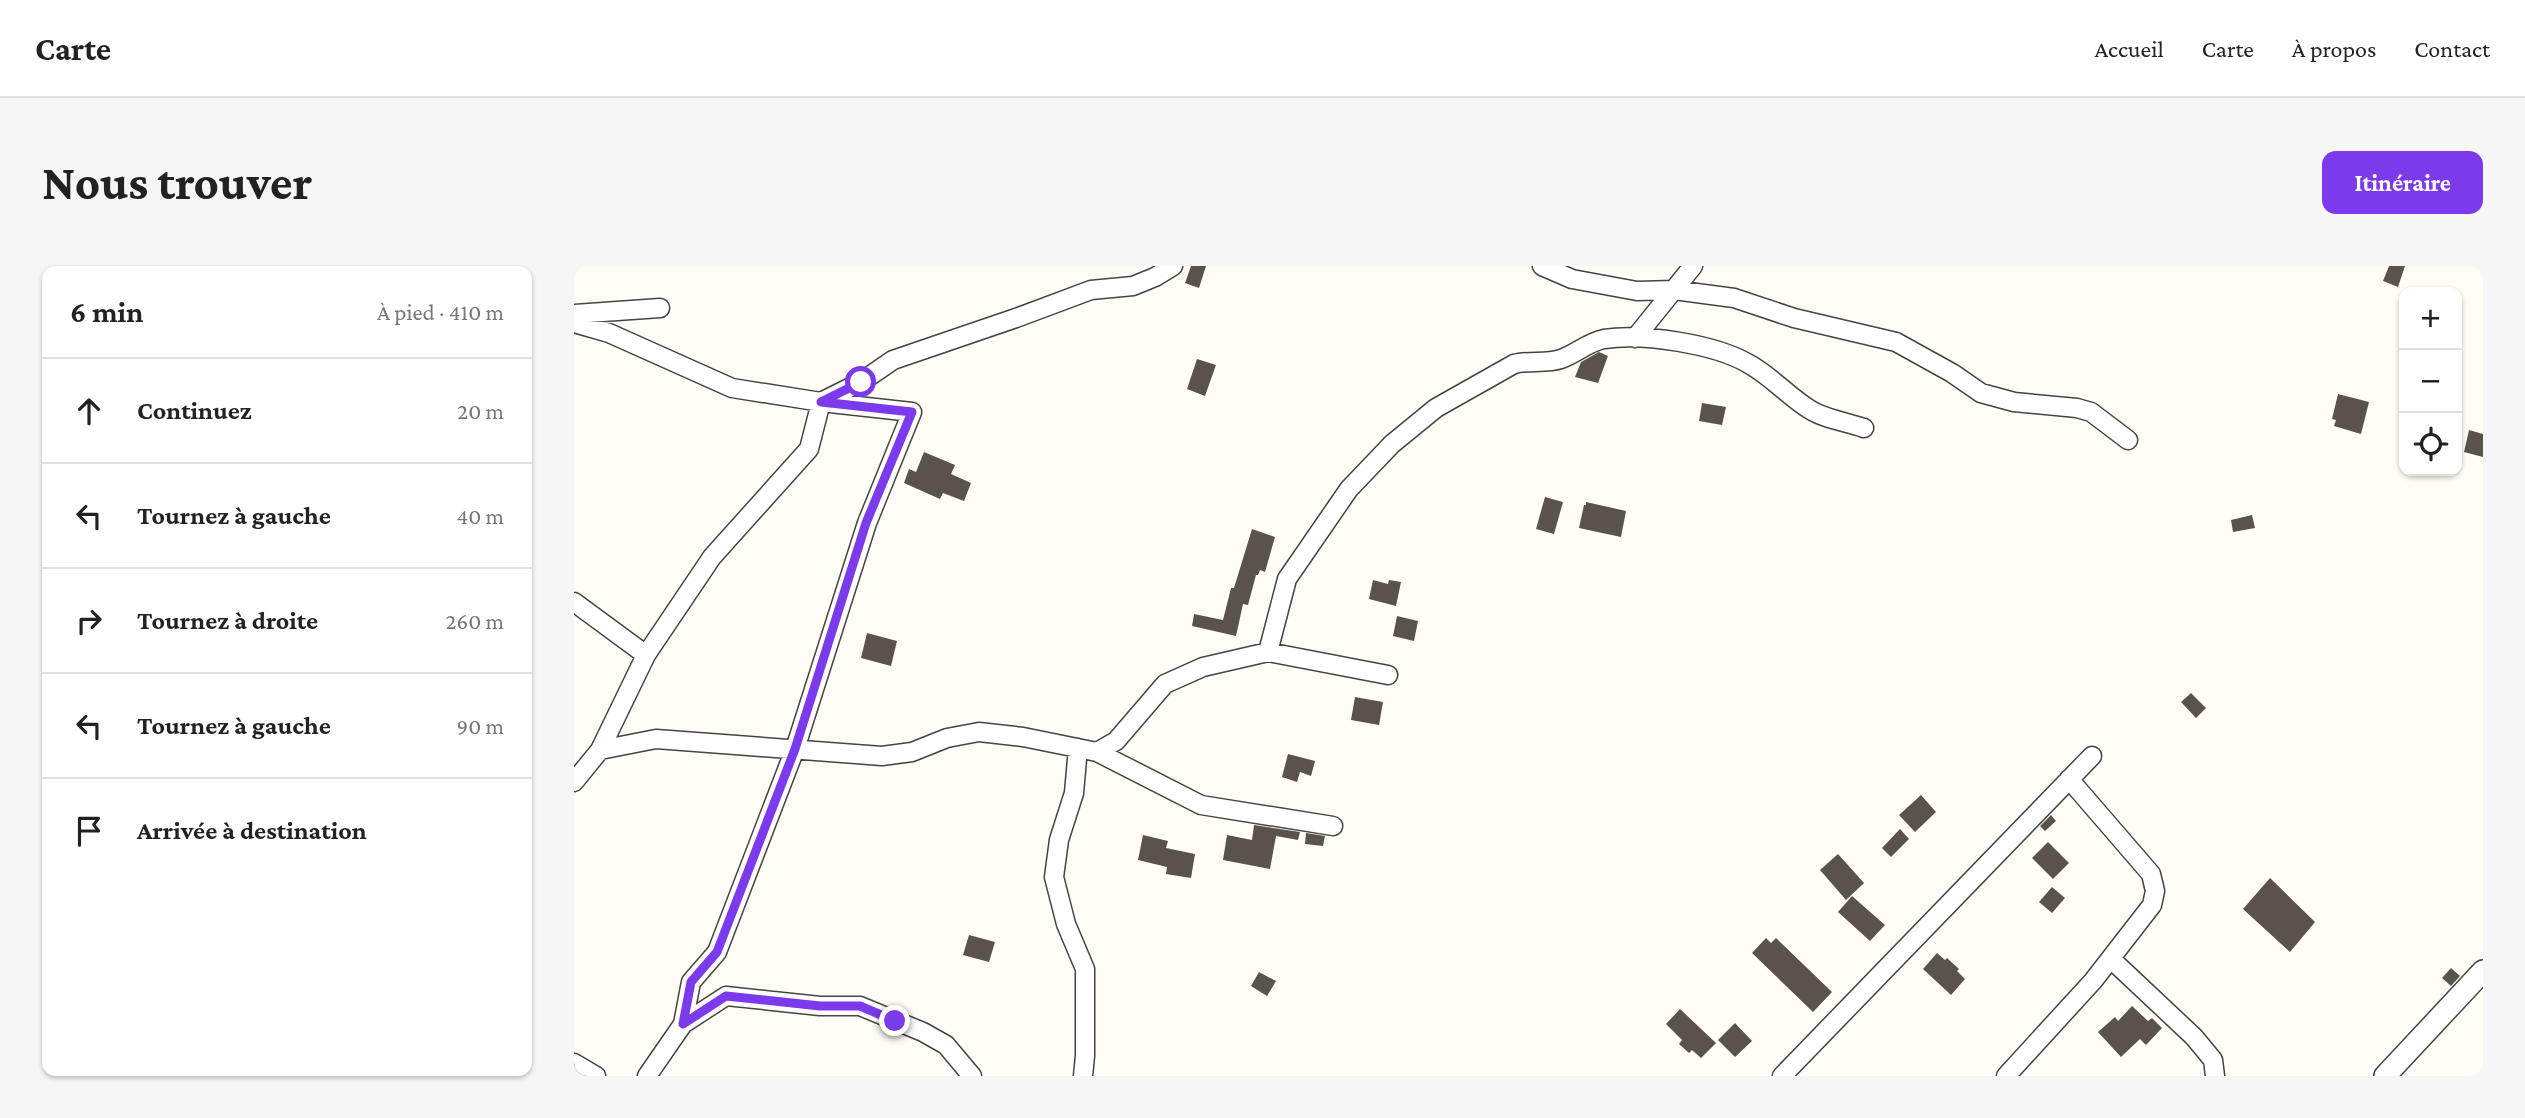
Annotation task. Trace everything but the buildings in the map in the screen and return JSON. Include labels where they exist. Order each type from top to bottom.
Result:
[{"type":"street","points":[[574,782],[600,750],[646,655],[712,557],[809,449],[821,402],[861,382],[892,360],[1091,290],[1133,286],[1155,278],[1173,266]]},
{"type":"street","points":[[1542,266],[1572,279],[1636,291],[1674,290],[1734,298],[1794,318],[1896,342],[1952,373],[1981,393],[2014,402],[2077,408],[2091,412],[2128,440]]},
{"type":"street","points":[[1635,338],[1693,266]]},
{"type":"street","points":[[574,314],[660,308]]},
{"type":"street","points":[[574,323],[609,333],[732,388],[821,402],[912,412],[866,523],[795,749],[717,952],[691,982],[683,1024]]},
{"type":"street","points":[[1268,652],[1287,579],[1349,489],[1392,444],[1436,408],[1514,364],[1561,359],[1583,346],[1603,339],[1635,338],[1702,345],[1749,364],[1810,410],[1864,428]]},
{"type":"street","points":[[574,602],[646,655]]},
{"type":"street","points":[[1097,752],[1116,741],[1165,684],[1203,667],[1268,652],[1388,675]]},
{"type":"street","points":[[600,750],[656,739],[882,756],[912,752],[947,738],[979,732],[1023,737],[1097,752],[1201,805],[1333,826]]},
{"type":"street","points":[[1078,748],[1074,793],[1059,840],[1054,877],[1066,924],[1086,969],[1083,1076]]},
{"type":"street","points":[[1782,1076],[2092,756]]},
{"type":"street","points":[[2006,1076],[2111,958],[2152,905],[2155,891],[2151,874],[2070,779]]},
{"type":"street","points":[[2111,958],[2194,1037],[2213,1060],[2215,1076]]},
{"type":"street","points":[[2385,1076],[2483,971]]},
{"type":"street","points":[[647,1076],[683,1024],[726,996],[820,1006],[860,1006],[923,1032],[946,1045],[972,1076]]},
{"type":"street","points":[[574,1063],[596,1076]]},
{"type":"route","points":[[861,382],[821,402],[912,412],[866,523],[795,749],[717,952],[691,982],[683,1024],[726,996],[820,1006],[860,1006],[895,1021]]}]
